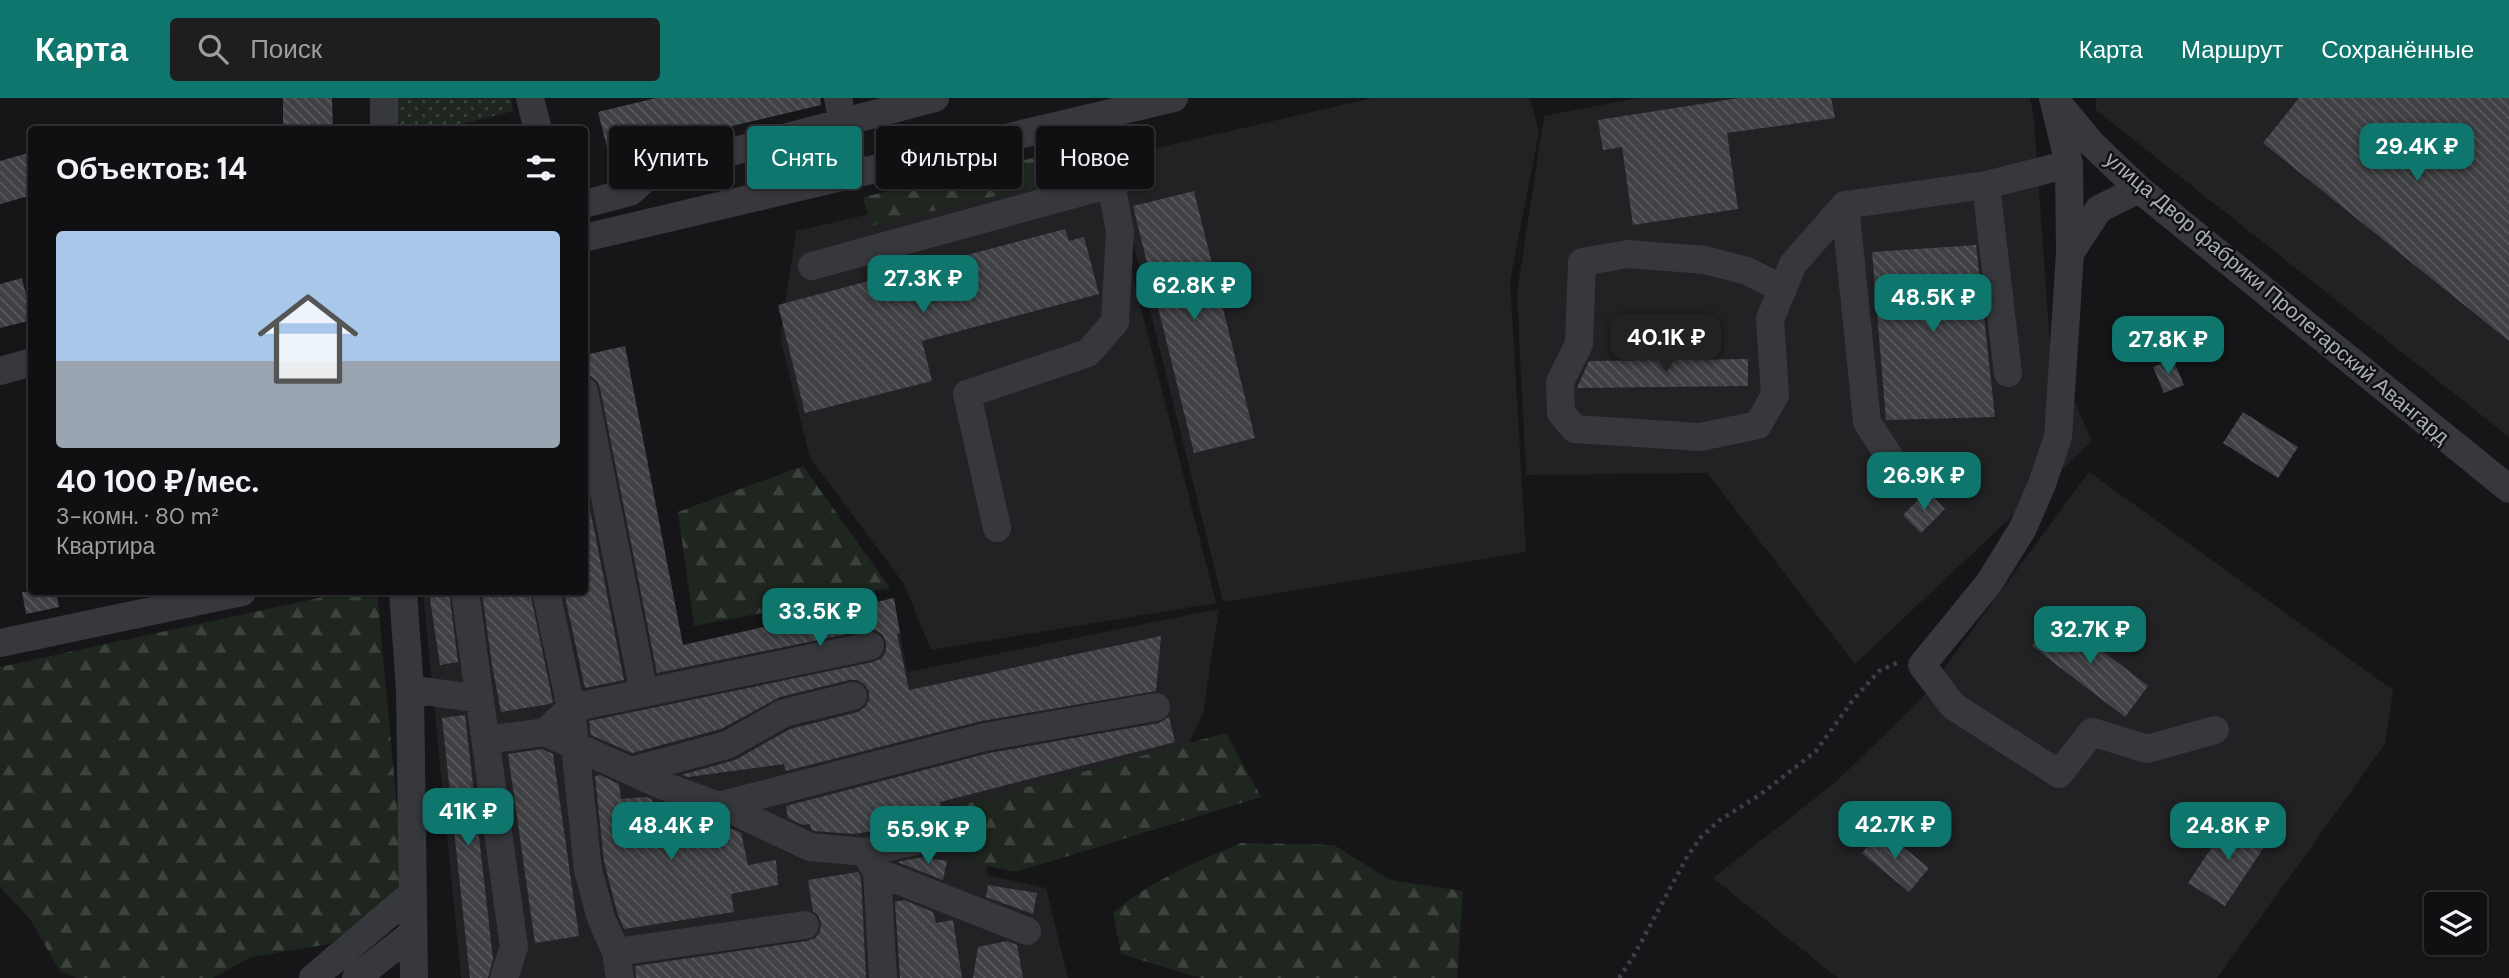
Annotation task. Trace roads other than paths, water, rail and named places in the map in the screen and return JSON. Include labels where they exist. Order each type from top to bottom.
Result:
[{"type":"street","points":[[384,98],[384,126]]},
{"type":"street","points":[[530,98],[537,126]]},
{"type":"street","points":[[588,203],[630,192],[650,173],[841,110],[935,98]]},
{"type":"street","points":[[862,172],[1110,108],[1174,98]]},
{"type":"street","points":[[2053,98],[2068,164],[2070,253],[2058,436],[2042,484],[2023,528],[1989,583],[1922,665],[1953,706],[2059,774],[2092,732],[2147,749],[2215,730]]},
{"type":"street","name":"улица Двор фабрики Пролетарский Авангард","points":[[2053,98],[2091,143],[2140,190],[2509,489]]},
{"type":"street","points":[[1110,108],[1110,126]]},
{"type":"street","points":[[1783,289],[1747,271],[1705,260],[1628,254],[1582,262],[1578,344],[1560,382],[1561,413],[1575,429],[1700,437],[1758,425],[1775,395],[1770,320],[1783,289],[1793,264],[1845,205],[1986,185],[2068,164]]},
{"type":"street","points":[[1986,185],[2008,373]]},
{"type":"street","points":[[588,237],[791,189]]},
{"type":"street","points":[[812,267],[1093,189]]},
{"type":"street","points":[[997,528],[967,394],[1088,353],[1115,322],[1120,231],[1112,189]]},
{"type":"street","points":[[2070,253],[2099,209],[2140,190]]},
{"type":"street","points":[[1845,205],[1867,422],[1892,461]]},
{"type":"street","points":[[0,371],[28,363]]},
{"type":"street","points":[[588,411],[644,693]]},
{"type":"street","points":[[0,643],[228,595]]},
{"type":"street","points":[[403,595],[410,689],[414,978]]},
{"type":"street","points":[[465,595],[514,947],[504,978]]},
{"type":"street","points":[[547,595],[571,708],[588,870],[618,965],[805,925]]},
{"type":"street","points":[[545,733],[571,708],[870,646]]},
{"type":"street","points":[[410,689],[480,699]]},
{"type":"street","points":[[631,771],[727,745],[784,713],[853,696]]},
{"type":"street","points":[[718,806],[985,737],[1156,707]]},
{"type":"street","points":[[486,740],[545,733],[575,744],[661,785],[736,812],[810,847],[871,862],[1027,931]]},
{"type":"street","points":[[871,862],[939,836]]},
{"type":"street","points":[[871,862],[883,978]]},
{"type":"street","points":[[313,978],[411,895]]},
{"type":"street","points":[[356,978],[413,933]]}]
